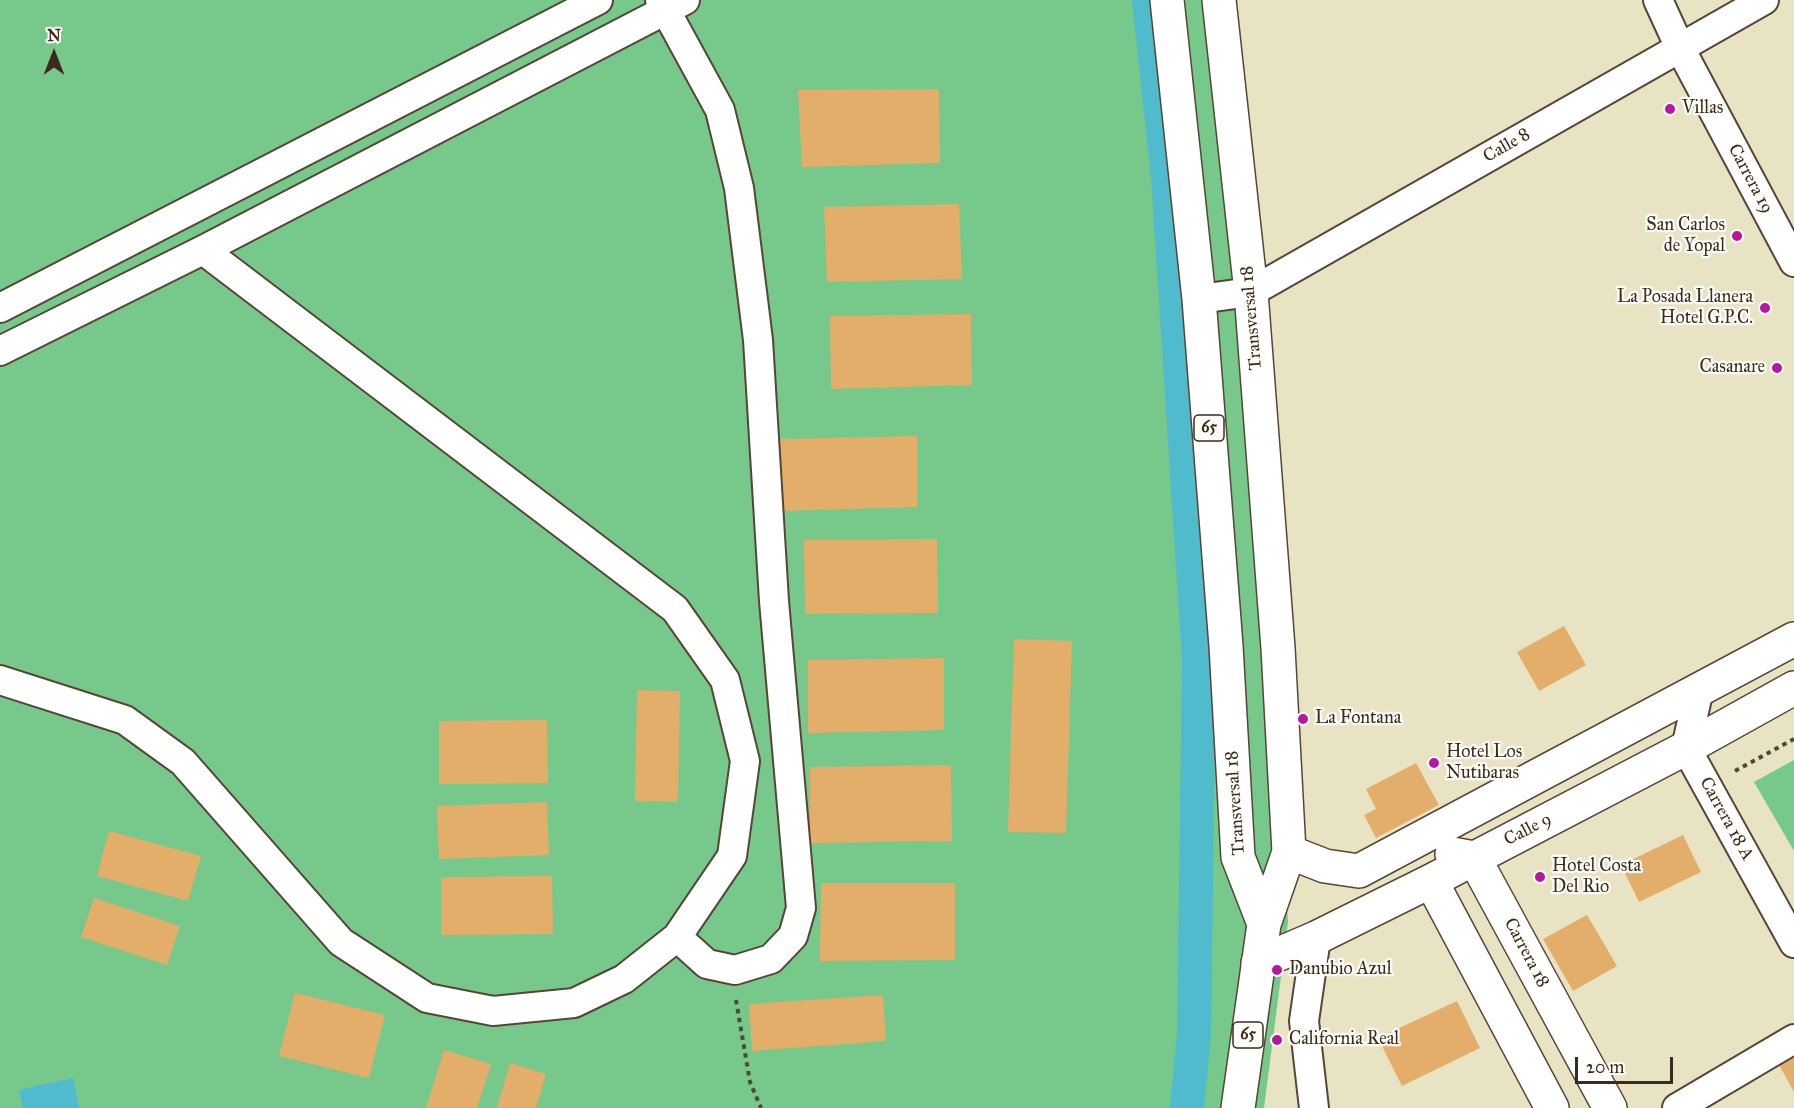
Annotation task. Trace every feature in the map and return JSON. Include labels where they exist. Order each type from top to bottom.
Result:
[{"type":"main road","name":"Transversal 18","points":[[1167,0],[1199,299],[1226,646],[1238,857],[1264,924]]},
{"type":"main road","name":"Transversal 18","points":[[1219,0],[1251,292],[1278,648],[1289,852],[1264,924]]},
{"type":"main road","points":[[1289,852],[1325,866],[1359,871],[1794,639]]},
{"type":"main road","name":"Calle 9","points":[[1258,963],[1316,938],[1431,881],[1686,748],[1794,688]]},
{"type":"main road","points":[[1407,846],[1474,858]]},
{"type":"main road","name":"Carrera 18","points":[[1474,858],[1610,1108]]},
{"type":"main road","points":[[1431,881],[1552,1108]]},
{"type":"main road","name":"65","points":[[1238,1108],[1264,924]]},
{"type":"street","points":[[0,308],[598,0]]},
{"type":"street","name":"Carrera 19","points":[[1658,0],[1680,48],[1794,262]]},
{"type":"street","name":"Calle 8","points":[[1251,292],[1764,0]]},
{"type":"street","points":[[0,351],[203,250],[670,3],[720,110],[739,188],[758,340],[774,601],[801,908],[793,936],[771,960],[735,970],[707,964],[677,937]]},
{"type":"street","points":[[0,680],[125,720],[183,762],[341,942],[428,998],[493,1011],[574,1003],[624,979],[677,937],[732,856],[745,761],[725,680],[675,609],[203,250]]},
{"type":"street","points":[[1199,299],[1251,292]]},
{"type":"street","points":[[1686,748],[1700,689]]},
{"type":"street","name":"Carrera 18 A","points":[[1686,748],[1794,943]]},
{"type":"street","points":[[1314,1108],[1304,1021],[1316,938]]},
{"type":"street","points":[[1677,1108],[1794,1039]]},
{"type":"path","points":[[1729,774],[1794,739]]},
{"type":"path","points":[[735,970],[736,1012],[750,1082],[761,1108]]},
{"type":"green space","points":[[0,0],[1212,0],[1279,777],[1288,922],[1264,1108],[0,1108]]},
{"type":"green space","points":[[1794,760],[1794,851],[1754,782]]},
{"type":"water","points":[[73,1078],[79,1108],[23,1108],[19,1090]]},
{"type":"building","points":[[939,89],[940,163],[802,167],[798,90]]},
{"type":"building","points":[[959,204],[962,279],[827,282],[824,207]]},
{"type":"building","points":[[971,314],[972,385],[831,389],[830,316]]},
{"type":"building","points":[[917,436],[917,507],[779,511],[777,439]]},
{"type":"building","points":[[937,539],[938,613],[805,614],[804,540]]},
{"type":"building","points":[[1564,626],[1586,665],[1539,691],[1517,652]]},
{"type":"building","points":[[1014,639],[1072,641],[1066,833],[1008,832]]},
{"type":"building","points":[[944,658],[944,730],[808,733],[808,660]]},
{"type":"building","points":[[637,690],[680,691],[678,802],[635,801]]},
{"type":"building","points":[[547,720],[548,783],[439,784],[439,721]]},
{"type":"building","points":[[1416,763],[1439,805],[1376,838],[1364,815],[1376,809],[1366,789]]},
{"type":"building","points":[[951,765],[952,841],[810,843],[810,767]]},
{"type":"building","points":[[547,802],[549,855],[439,859],[437,806]]},
{"type":"building","points":[[109,831],[201,856],[188,901],[97,876]]},
{"type":"building","points":[[1683,835],[1701,872],[1639,902],[1621,865]]},
{"type":"building","points":[[552,876],[553,934],[441,935],[441,877]]},
{"type":"building","points":[[821,883],[955,883],[955,960],[820,961]]},
{"type":"building","points":[[94,898],[180,926],[167,965],[81,937]]},
{"type":"building","points":[[1587,915],[1617,966],[1573,991],[1543,939]]},
{"type":"building","points":[[295,993],[385,1015],[369,1078],[279,1056]]},
{"type":"building","points":[[883,995],[886,1041],[752,1051],[749,1004]]},
{"type":"building","points":[[1457,1001],[1480,1048],[1402,1086],[1378,1038]]},
{"type":"building","points":[[444,1050],[491,1064],[477,1108],[426,1108]]},
{"type":"building","points":[[1794,1051],[1794,1092],[1777,1061]]},
{"type":"building","points":[[510,1063],[546,1074],[536,1108],[497,1108]]},
{"type":"waterway","points":[[1149,0],[1168,177],[1199,660],[1194,1034],[1187,1108]]},
{"type":"place","name":"Villas","points":[[1670,109]]},
{"type":"place","name":"San Carlos de Yopal","points":[[1737,236]]},
{"type":"place","name":"La Posada Llanera Hotel G.P.C.","points":[[1765,308]]},
{"type":"place","name":"Casanare","points":[[1777,368]]},
{"type":"place","name":"La Fontana","points":[[1303,719]]},
{"type":"place","name":"Hotel Los Nutibaras","points":[[1434,763]]},
{"type":"place","name":"Hotel Costa Del Rio","points":[[1540,877]]},
{"type":"place","name":"Danubio Azul","points":[[1277,970]]},
{"type":"place","name":"California Real","points":[[1277,1040]]}]
